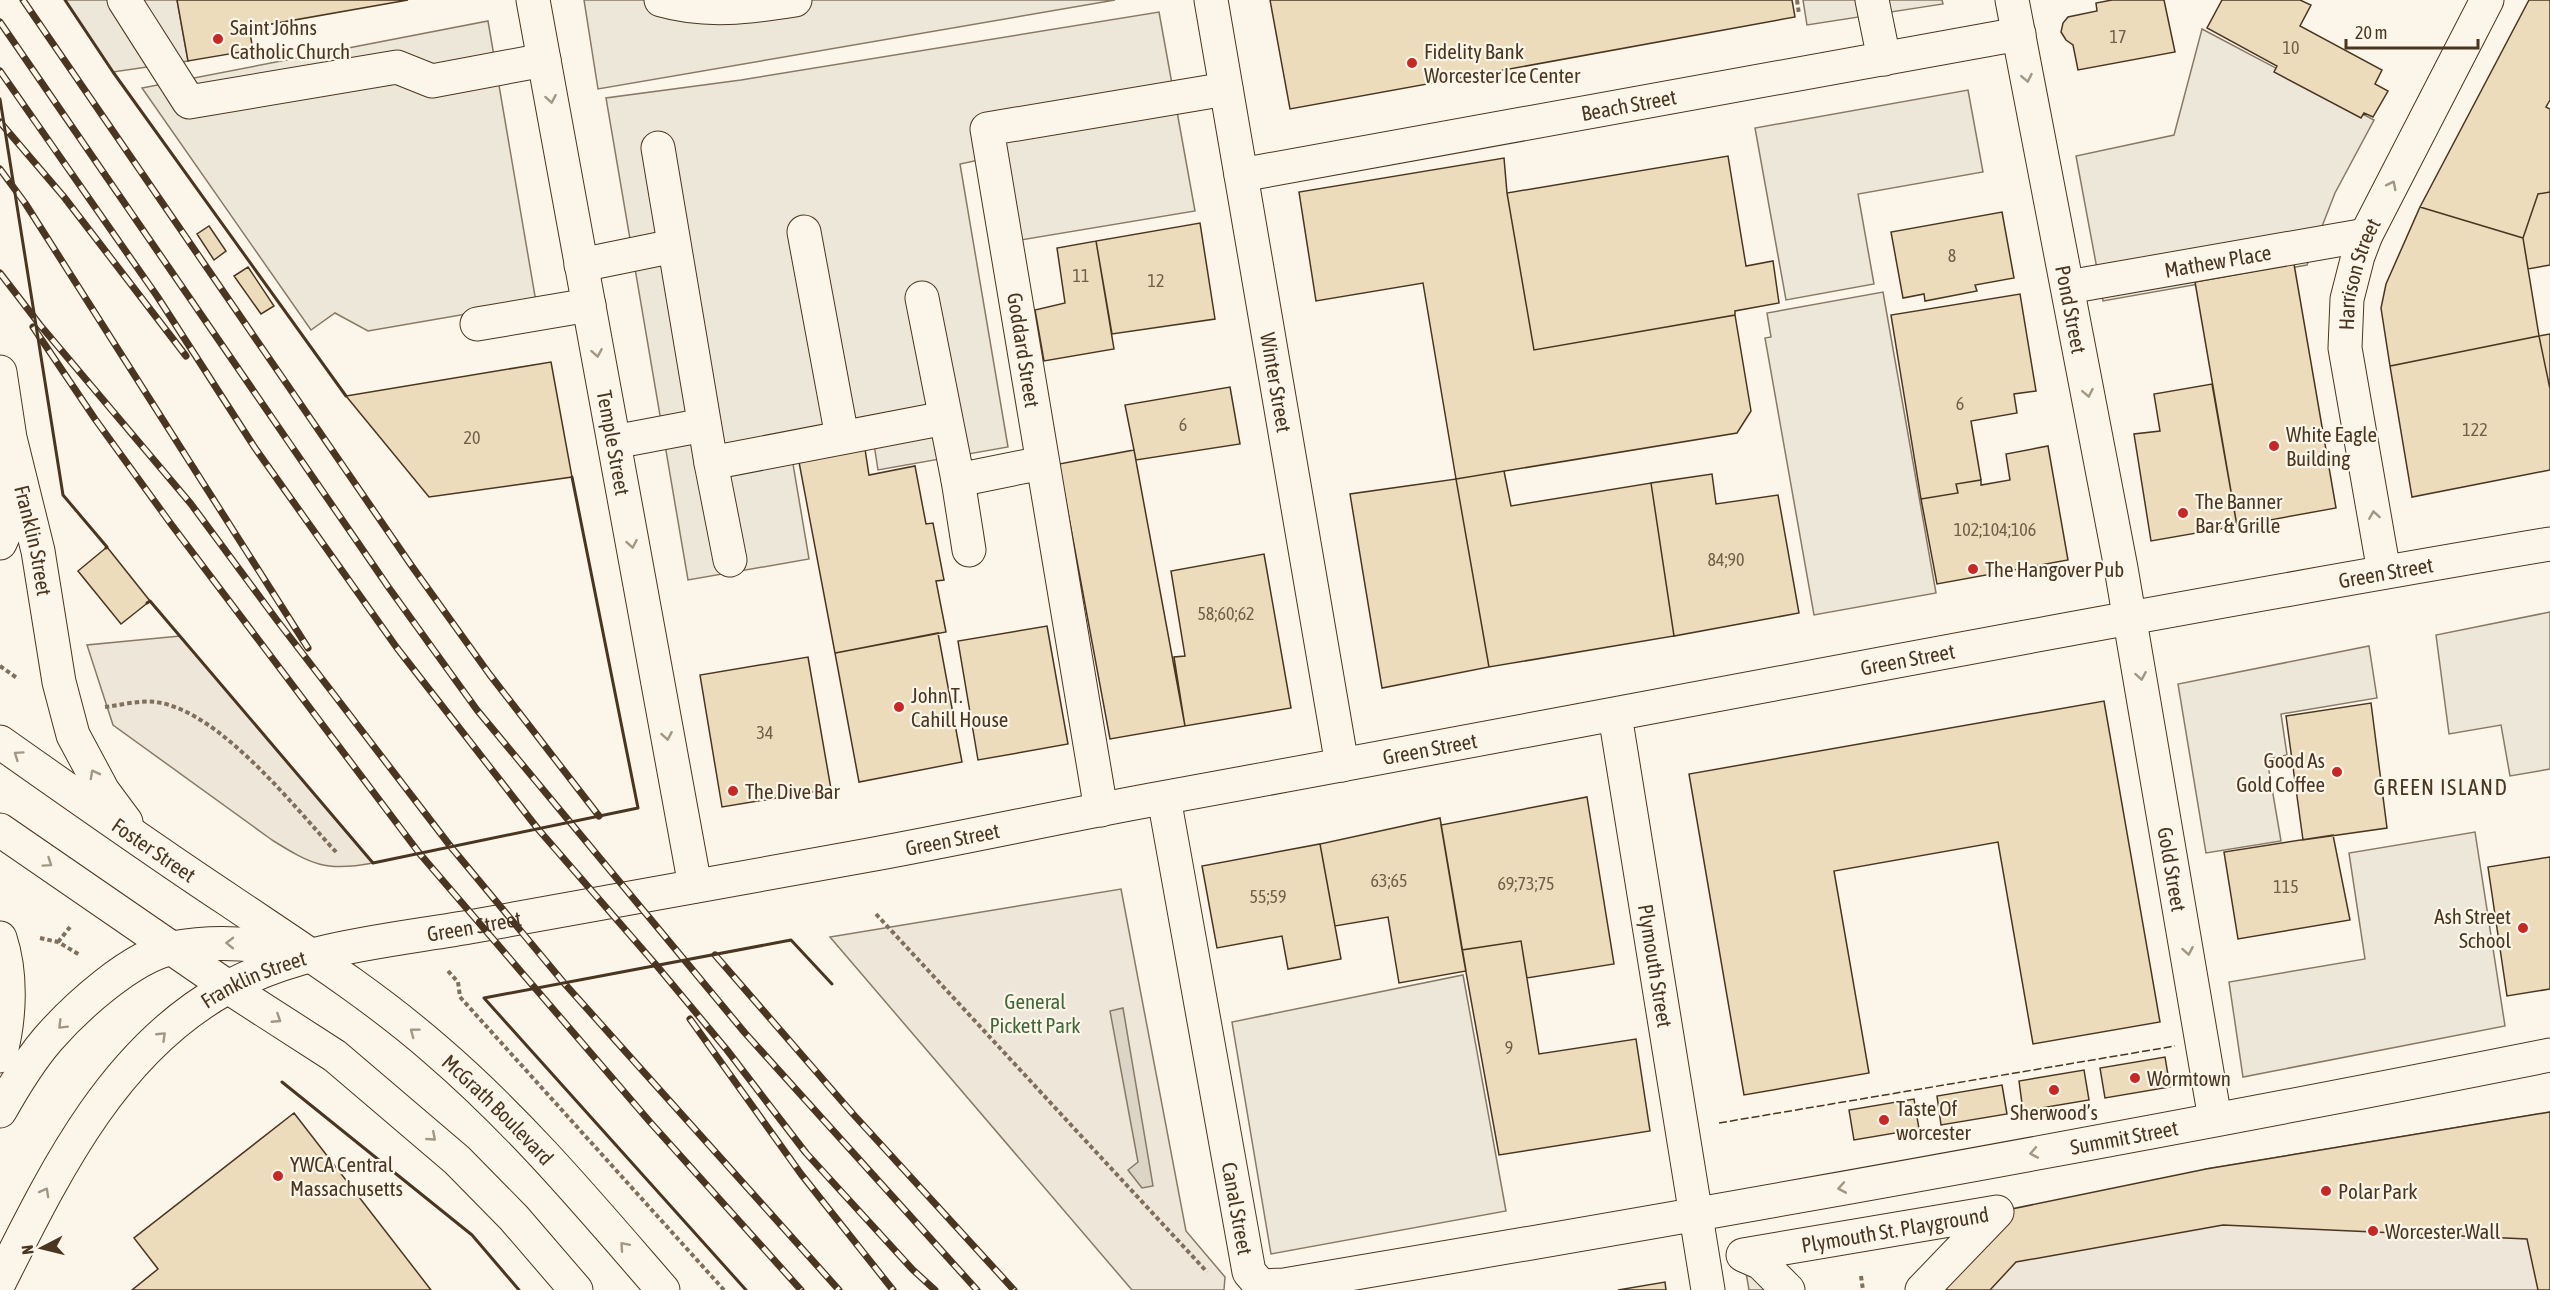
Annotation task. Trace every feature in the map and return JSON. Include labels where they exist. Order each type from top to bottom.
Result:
[{"type":"street","points":[[124,0],[189,102],[397,67],[432,81],[544,60]]},
{"type":"street","name":"Temple Street","points":[[533,0],[695,886]]},
{"type":"street","points":[[661,0],[683,6],[738,8],[795,0]]},
{"type":"street","name":"Winter Street","points":[[1210,0],[1342,765]]},
{"type":"street","points":[[1872,0],[1884,59]]},
{"type":"street","name":"Pond Street","points":[[2012,0],[2129,619]]},
{"type":"street","name":"Harrison Street","points":[[2384,572],[2345,348],[2347,299],[2366,235],[2487,0]]},
{"type":"street","name":"Beach Street","points":[[1241,175],[2019,34]]},
{"type":"street","name":"Goddard Street","points":[[1101,810],[987,129],[1226,89]]},
{"type":"street","points":[[658,148],[704,425],[730,560]]},
{"type":"street","points":[[804,232],[842,437]]},
{"type":"street","name":"Mathew Place","points":[[2068,287],[2366,235]]},
{"type":"street","points":[[581,265],[674,246]]},
{"type":"street","points":[[922,298],[958,480],[969,550]]},
{"type":"street","points":[[477,324],[588,305]]},
{"type":"street","name":"Franklin Street","points":[[0,372],[5,432],[4,532],[0,543]]},
{"type":"street","points":[[711,463],[945,418]]},
{"type":"street","points":[[614,442],[704,425]]},
{"type":"street","name":"Franklin Street","points":[[5,432],[38,551],[59,682],[73,735],[103,790],[139,840]]},
{"type":"street","points":[[958,480],[1042,463]]},
{"type":"street","name":"Green Street","points":[[309,954],[695,886],[2129,619],[2550,544]]},
{"type":"street","name":"Gold Street","points":[[2129,619],[2195,991],[2215,1119]]},
{"type":"street","name":"Plymouth Street","points":[[1615,715],[1708,1290]]},
{"type":"street","name":"Foster Street","points":[[0,742],[139,840],[309,954]]},
{"type":"street","name":"Canal Street","points":[[1164,798],[1248,1272],[1261,1286],[1284,1285],[1697,1215]]},
{"type":"street","points":[[0,830],[228,987],[335,1056],[457,1160],[514,1218],[576,1290]]},
{"type":"street","points":[[0,938],[5,952],[7,978],[7,1017],[0,1056]]},
{"type":"street","name":"Franklin Street","points":[[0,1111],[15,1085],[48,1039],[113,979],[139,962],[171,948],[212,943],[257,944],[309,954]]},
{"type":"street","name":"Franklin Street","points":[[0,1281],[44,1193],[82,1127],[126,1073],[176,1023],[228,987],[309,954]]},
{"type":"street","name":"McGrath Boulevard","points":[[309,954],[434,1047],[466,1076],[540,1151],[663,1290]]},
{"type":"street","name":"Summit Street","points":[[1697,1215],[2550,1055]]},
{"type":"street","name":"Plymouth St. Playground","points":[[1788,1290],[1761,1263],[1743,1255],[1997,1212],[1922,1290]]},
{"type":"path","points":[[1797,0],[1799,14]]},
{"type":"path","points":[[103,707],[155,702],[188,712],[217,730],[254,765],[337,853]]},
{"type":"path","points":[[876,914],[1208,1272]]},
{"type":"path","points":[[58,942],[72,925]]},
{"type":"path","points":[[36,937],[58,942],[83,957]]},
{"type":"path","points":[[458,982],[460,997],[724,1290]]},
{"type":"green space","points":[[180,636],[373,863],[343,867],[309,861],[272,840],[113,725],[87,645]]},
{"type":"green space","name":"General Pickett Park","points":[[1121,889],[1186,1231],[1225,1277],[1224,1290],[1132,1290],[830,937]]},
{"type":"green space","name":"Polar Park","points":[[2550,1112],[2550,1290],[1922,1290],[2206,1169]]},
{"type":"green space","points":[[1743,1255],[1788,1290],[1749,1290]]},
{"type":"shaded area","points":[[65,0],[177,0],[188,61],[113,72]]},
{"type":"shaded area","points":[[584,0],[1115,0],[598,89]]},
{"type":"shaded area","points":[[1803,0],[1942,0],[1943,4],[1807,25]]},
{"type":"shaded area","points":[[1159,12],[1195,211],[1021,240],[1007,154],[960,164],[1008,447],[878,470],[874,444],[792,458],[809,559],[688,580],[606,98],[741,80]]},
{"type":"shaded area","points":[[488,21],[536,302],[368,331],[335,313],[311,330],[142,88]]},
{"type":"shaded area","points":[[2202,29],[2374,120],[2335,193],[2307,265],[2103,301],[2076,156],[2174,135]]},
{"type":"shaded area","points":[[1968,90],[1983,172],[1858,194],[1874,284],[1786,300],[1755,128]]},
{"type":"shaded area","points":[[1883,292],[1936,593],[1814,615],[1765,338],[1771,337],[1767,313]]},
{"type":"shaded area","points":[[2550,612],[2550,769],[2510,776],[2501,725],[2449,734],[2436,635]]},
{"type":"shaded area","points":[[2369,646],[2377,698],[2281,714],[2287,755],[2267,759],[2281,841],[2206,853],[2178,684]]},
{"type":"shaded area","points":[[2475,832],[2505,1026],[2243,1077],[2229,982],[2365,959],[2349,853]]},
{"type":"shaded area","points":[[1463,975],[1506,1211],[1271,1254],[1232,1022]]},
{"type":"shaded area","points":[[1123,1008],[1153,1186],[1142,1188],[1128,1170],[1138,1162],[1110,1011]]},
{"type":"building","name":"Saint Johns Catholic Church","points":[[177,0],[408,0],[249,28],[253,50],[188,61]]},
{"type":"building","name":"Fidelity Bank Worcester Ice Center","points":[[1270,0],[1792,0],[1795,17],[1290,109]]},
{"type":"building","points":[[2112,0],[2164,0],[2175,52],[2078,70],[2073,45],[2061,32],[2063,23],[2068,17],[2097,11],[2096,3]]},
{"type":"building","points":[[2222,0],[2300,0],[2311,5],[2300,26],[2382,70],[2375,84],[2388,91],[2373,117],[2364,113],[2361,118],[2274,72],[2277,66],[2207,28]]},
{"type":"building","points":[[2529,0],[2550,0],[2550,100],[2546,107],[2550,109],[2550,192],[2538,194],[2523,238],[2420,207]]},
{"type":"building","points":[[1728,156],[1746,266],[1773,261],[1779,303],[1735,311],[1735,315],[1534,350],[1507,193]]},
{"type":"building","points":[[1504,158],[1507,193],[1534,350],[1735,315],[1751,411],[1737,433],[1456,479],[1423,283],[1316,301],[1299,192]]},
{"type":"building","points":[[2550,192],[2550,265],[2528,269],[2523,238],[2538,194]]},
{"type":"building","points":[[2420,207],[2523,238],[2539,336],[2390,366],[2381,308],[2386,284]]},
{"type":"building","points":[[2002,212],[2014,278],[1975,285],[1977,291],[1925,301],[1924,294],[1903,298],[1891,232]]},
{"type":"building","points":[[1200,223],[1215,319],[1112,334],[1096,241]]},
{"type":"building","points":[[209,226],[226,251],[214,260],[197,234]]},
{"type":"building","points":[[1096,241],[1114,349],[1044,361],[1035,310],[1065,303],[1057,248]]},
{"type":"building","name":"White Eagle Building","points":[[2294,264],[2336,508],[2237,526],[2195,282]]},
{"type":"building","points":[[248,267],[274,306],[261,314],[234,276]]},
{"type":"building","points":[[2020,294],[2036,391],[2014,394],[2017,413],[1971,421],[1981,480],[1956,484],[1958,493],[1921,499],[1891,315]]},
{"type":"building","points":[[2550,334],[2550,389],[2539,336]]},
{"type":"building","points":[[2539,336],[2550,389],[2550,470],[2412,497],[2390,366]]},
{"type":"building","points":[[551,362],[572,477],[429,497],[346,396]]},
{"type":"building","points":[[2212,384],[2237,526],[2151,541],[2134,434],[2160,431],[2154,394]]},
{"type":"building","points":[[1230,387],[1240,444],[1136,460],[1125,405]]},
{"type":"building","points":[[2048,446],[2068,560],[1937,584],[1921,499],[1958,493],[1956,484],[1981,480],[1981,485],[2010,480],[2006,454]]},
{"type":"building","points":[[865,449],[869,475],[915,466],[926,524],[933,523],[944,580],[936,581],[946,632],[835,653],[799,462]]},
{"type":"building","points":[[1134,450],[1185,726],[1110,739],[1059,464]]},
{"type":"building","points":[[1504,471],[1511,506],[1651,483],[1674,636],[1489,667],[1456,479]]},
{"type":"building","points":[[1712,474],[1716,504],[1778,495],[1799,613],[1674,636],[1651,483]]},
{"type":"building","points":[[1456,479],[1489,667],[1382,688],[1350,494]]},
{"type":"building","points":[[107,547],[150,601],[121,624],[78,571]]},
{"type":"building","points":[[1264,554],[1291,708],[1185,726],[1174,657],[1185,656],[1171,571]]},
{"type":"building","points":[[1047,626],[1068,744],[978,760],[958,641]]},
{"type":"building","name":"John T. Cahill House","points":[[938,633],[962,762],[859,782],[835,653]]},
{"type":"building","points":[[808,657],[831,789],[722,807],[700,675]]},
{"type":"building","points":[[2104,701],[2160,1022],[2033,1044],[1998,842],[1834,871],[1869,1073],[1744,1095],[1689,774]]},
{"type":"building","name":"Good As Gold Coffee","points":[[2371,703],[2387,828],[2303,840],[2286,716]]},
{"type":"building","points":[[1587,797],[1614,964],[1527,978],[1521,941],[1462,950],[1441,825]]},
{"type":"building","points":[[1440,818],[1466,971],[1399,983],[1388,917],[1335,926],[1320,844]]},
{"type":"building","points":[[2333,835],[2350,920],[2238,939],[2224,852]]},
{"type":"building","points":[[1320,844],[1341,959],[1288,969],[1282,936],[1217,948],[1202,866]]},
{"type":"building","name":"Ash Street School","points":[[2550,857],[2550,989],[2507,996],[2488,867]]},
{"type":"building","points":[[1521,941],[1539,1054],[1636,1039],[1650,1131],[1499,1155],[1462,950]]},
{"type":"building","name":"Wormtown","points":[[2165,1057],[2170,1087],[2105,1098],[2100,1068]]},
{"type":"building","name":"Sherwood’s","points":[[2084,1070],[2089,1100],[2023,1111],[2019,1081]]},
{"type":"building","points":[[2002,1085],[2007,1114],[1941,1125],[1937,1096]]},
{"type":"building","name":"Taste Of worcester","points":[[1914,1099],[1919,1129],[1854,1140],[1849,1110]]},
{"type":"building","name":"Polar Park","points":[[2550,1112],[2550,1290],[2538,1290],[2527,1239],[2223,1225],[2016,1262],[1990,1290],[1922,1290],[1997,1212],[2206,1169]]},
{"type":"building","name":"YWCA Central Massachusetts","points":[[294,1113],[431,1290],[132,1290],[158,1269],[134,1238]]},
{"type":"building","points":[[1665,1282],[1666,1290],[1618,1290]]},
{"type":"railway","points":[[23,0],[411,565],[490,675],[599,816]]},
{"type":"railway","points":[[0,22],[389,588],[477,710],[745,1033],[977,1290]]},
{"type":"railway","points":[[0,71],[157,296],[255,448],[397,648],[538,829],[727,1050],[806,1153],[913,1270],[935,1290]]},
{"type":"railway","points":[[0,122],[64,197],[186,356]]},
{"type":"railway","points":[[0,169],[25,203],[308,648]]},
{"type":"railway","points":[[0,273],[40,325],[191,504],[451,847],[564,983],[839,1290]]},
{"type":"railway","points":[[33,327],[95,419],[171,524],[420,854],[650,1122],[801,1290]]},
{"type":"railway","points":[[715,955],[853,1114],[1014,1290]]},
{"type":"railway","points":[[690,1019],[801,1174],[893,1290]]},
{"type":"fence","points":[[1719,1123],[2175,1046]]},
{"type":"wall","points":[[65,0],[113,72],[346,396]]},
{"type":"wall","points":[[0,99],[63,495],[106,548]]},
{"type":"wall","points":[[147,603],[150,601],[373,863],[638,808],[572,477]]},
{"type":"wall","points":[[484,998],[791,940],[832,984]]},
{"type":"wall","points":[[484,998],[746,1290]]},
{"type":"wall","points":[[282,1082],[472,1235],[519,1290]]},
{"type":"place","name":"Saint Johns Catholic Church","points":[[218,39]]},
{"type":"place","name":"Fidelity Bank Worcester Ice Center","points":[[1412,63]]},
{"type":"place","name":"White Eagle Building","points":[[2274,446]]},
{"type":"place","name":"The Banner Bar & Grille","points":[[2183,513]]},
{"type":"place","name":"The Hangover Pub","points":[[1973,569]]},
{"type":"place","name":"John T. Cahill House","points":[[899,707]]},
{"type":"place","name":"Good As Gold Coffee","points":[[2337,772]]},
{"type":"place","name":"The Dive Bar","points":[[733,791]]},
{"type":"place","name":"Ash Street School","points":[[2523,928]]},
{"type":"place","name":"Wormtown","points":[[2135,1078]]},
{"type":"place","name":"Sherwood’s","points":[[2054,1090]]},
{"type":"place","name":"Taste Of worcester","points":[[1884,1120]]},
{"type":"place","name":"YWCA Central Massachusetts","points":[[278,1176]]},
{"type":"place","name":"Polar Park","points":[[2326,1191]]},
{"type":"place","name":"Worcester Wall","points":[[2373,1231]]},
{"type":"district","name":"GREEN ISLAND","points":[[2441,787]]}]
